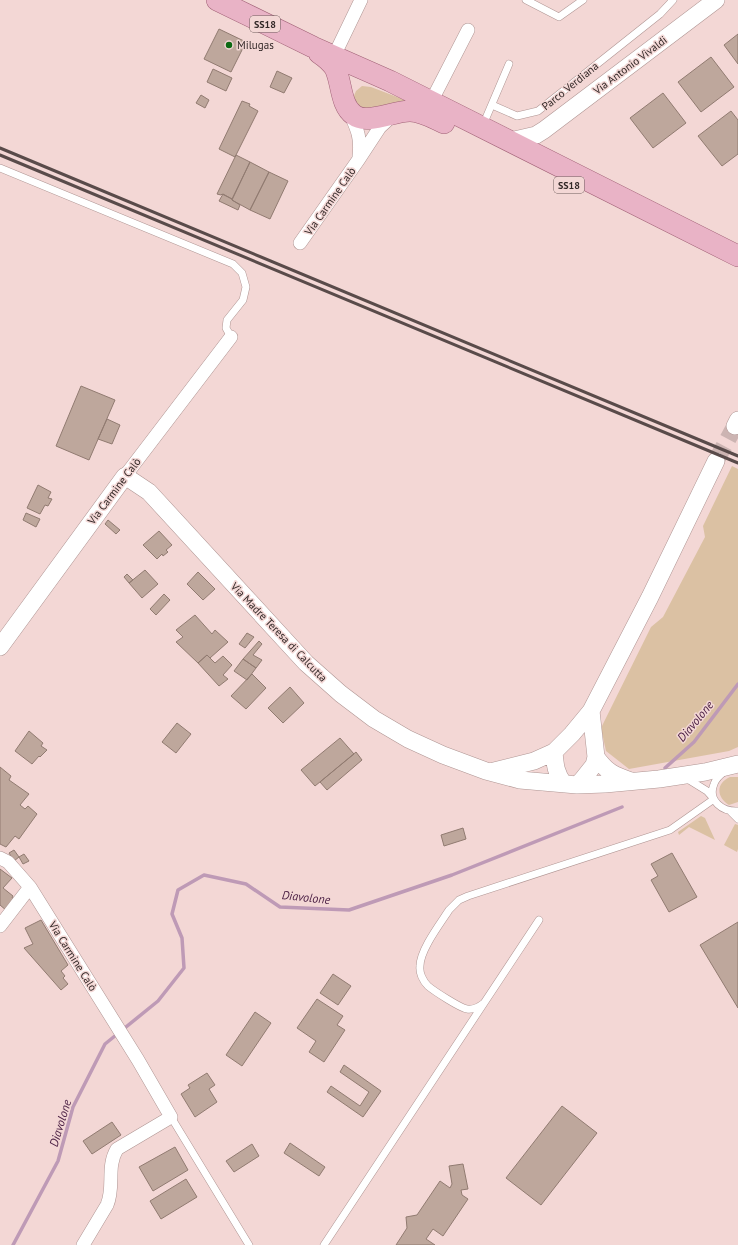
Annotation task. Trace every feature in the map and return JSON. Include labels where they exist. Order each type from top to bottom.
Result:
[{"type":"main road","name":"SS18","points":[[217,0],[313,47],[413,92],[738,256]]},
{"type":"main road","name":"SS18","points":[[313,47],[334,67],[339,77],[348,108]]},
{"type":"main road","name":"SS18","points":[[413,92],[367,76],[354,80],[349,85],[345,98],[348,108],[355,116],[366,120],[410,111],[425,113],[738,269]]},
{"type":"street","points":[[334,56],[361,0]]},
{"type":"street","name":"Via Antonio Vivaldi","points":[[510,141],[536,135],[544,130],[716,0]]},
{"type":"street","points":[[431,102],[468,30]]},
{"type":"street","points":[[348,108],[359,135],[359,159]]},
{"type":"street","name":"Via Carmine Calò","points":[[300,243],[380,127],[397,113]]},
{"type":"street","points":[[540,156],[540,141],[544,130]]},
{"type":"street","name":"Via Carmine Calò","points":[[0,647],[125,476],[231,337]]},
{"type":"street","points":[[490,772],[534,761],[554,752],[591,712],[650,597],[716,462]]},
{"type":"street","name":"Via Madre Teresa di Calcutta","points":[[125,476],[149,492],[306,663],[341,694],[374,719],[408,739],[443,756],[490,772],[520,780],[571,784],[633,782],[682,776],[734,767]]},
{"type":"street","points":[[554,752],[556,770],[559,778],[571,784],[582,780],[594,765],[596,757],[591,712]]},
{"type":"street","points":[[596,757],[604,768],[617,776],[633,782]]},
{"type":"street","name":"Via Carmine Calò","points":[[0,858],[8,862],[30,887],[112,1021],[138,1060],[171,1117]]},
{"type":"street","points":[[0,926],[30,887]]},
{"type":"street","points":[[82,1245],[88,1238],[110,1198],[111,1166],[113,1156],[117,1149],[171,1117]]},
{"type":"lane","points":[[526,0],[559,17],[583,0]]},
{"type":"lane","name":"Parco Verdiana","points":[[492,105],[517,116],[538,112],[660,14],[673,0]]},
{"type":"lane","points":[[482,127],[510,64]]},
{"type":"lane","points":[[0,168],[233,264],[242,273],[246,287],[243,300],[227,320],[226,328],[231,337]]},
{"type":"lane","points":[[734,767],[717,778],[712,791],[718,805],[724,809],[734,812],[738,819]]},
{"type":"lane","points":[[682,776],[698,784],[714,798]]},
{"type":"lane","points":[[484,1003],[475,1008],[467,1009],[459,1006],[428,986],[420,974],[420,966],[424,951],[449,910],[454,905],[468,896],[670,830],[714,798]]},
{"type":"lane","points":[[324,1245],[539,920]]},
{"type":"lane","points":[[171,1117],[249,1245]]},
{"type":"shaded area","points":[[362,86],[371,87],[410,102],[370,110],[362,110],[353,98],[356,91]]},
{"type":"shaded area","points":[[732,466],[738,469],[738,747],[729,751],[629,769],[606,751],[601,728],[651,627],[663,617],[705,537],[703,526]]},
{"type":"shaded area","points":[[730,777],[738,777],[738,802],[729,805],[722,798],[719,790],[722,783]]},
{"type":"shaded area","points":[[701,816],[705,818],[715,840],[689,827],[679,835],[678,832]]},
{"type":"shaded area","points":[[735,824],[738,825],[737,852],[724,845]]},
{"type":"building","points":[[219,29],[246,42],[231,72],[204,59]]},
{"type":"building","points":[[738,34],[738,64],[724,45]]},
{"type":"building","points":[[711,57],[734,87],[701,112],[678,82]]},
{"type":"building","points":[[213,69],[232,78],[226,91],[207,82]]},
{"type":"building","points":[[277,71],[292,78],[284,93],[270,87]]},
{"type":"building","points":[[663,93],[686,123],[653,148],[630,118]]},
{"type":"building","points":[[201,95],[209,100],[205,108],[196,103]]},
{"type":"building","points":[[242,101],[250,104],[249,106],[258,111],[235,157],[219,149]]},
{"type":"building","points":[[731,111],[738,120],[738,154],[722,166],[698,136]]},
{"type":"building","points":[[236,155],[250,162],[232,199],[222,194],[217,194]]},
{"type":"building","points":[[250,162],[269,172],[250,210],[232,200]]},
{"type":"building","points":[[269,172],[288,181],[270,219],[250,210]]},
{"type":"building","points":[[223,194],[240,205],[238,210],[219,201]]},
{"type":"building","points":[[81,386],[115,400],[89,460],[56,446]]},
{"type":"building","points":[[107,419],[120,425],[112,444],[98,439]]},
{"type":"building","points":[[38,485],[51,492],[48,498],[52,499],[48,506],[45,505],[40,514],[27,508]]},
{"type":"building","points":[[26,513],[40,519],[36,527],[23,520]]},
{"type":"building","points":[[108,520],[120,530],[116,534],[105,524]]},
{"type":"building","points":[[159,531],[172,545],[166,550],[168,552],[163,556],[162,554],[157,559],[143,545]]},
{"type":"building","points":[[145,570],[158,584],[142,598],[129,583]]},
{"type":"building","points":[[198,572],[215,589],[203,600],[187,584]]},
{"type":"building","points":[[127,574],[133,580],[129,583],[124,577]]},
{"type":"building","points":[[164,594],[170,600],[156,615],[150,609]]},
{"type":"building","points":[[195,615],[212,634],[215,630],[228,642],[210,658],[207,655],[198,663],[176,642],[183,637],[176,630]]},
{"type":"building","points":[[247,633],[254,637],[245,648],[239,644]]},
{"type":"building","points":[[259,641],[262,644],[253,655],[262,660],[256,668],[243,659]]},
{"type":"building","points":[[207,655],[215,663],[223,656],[232,665],[223,675],[228,679],[219,686],[198,663]]},
{"type":"building","points":[[243,659],[256,668],[247,680],[234,671]]},
{"type":"building","points":[[252,674],[266,688],[246,709],[231,696]]},
{"type":"building","points":[[290,687],[304,703],[283,723],[268,708]]},
{"type":"building","points":[[177,723],[191,734],[176,753],[162,742]]},
{"type":"building","points":[[29,731],[43,743],[41,746],[47,750],[32,764],[15,751]]},
{"type":"building","points":[[340,738],[354,754],[315,786],[301,770]]},
{"type":"building","points":[[356,752],[362,760],[327,790],[320,782]]},
{"type":"building","points":[[0,767],[11,776],[9,780],[29,794],[20,805],[25,809],[28,806],[37,814],[19,839],[15,836],[6,847],[0,844]]},
{"type":"building","points":[[463,828],[466,839],[444,846],[441,835]]},
{"type":"building","points":[[14,850],[19,857],[14,861],[9,853]]},
{"type":"building","points":[[672,853],[697,897],[669,912],[651,880],[658,876],[651,864]]},
{"type":"building","points":[[24,854],[29,861],[23,864],[19,857]]},
{"type":"building","points":[[0,869],[12,878],[3,888],[13,896],[12,898],[15,900],[7,911],[0,905]]},
{"type":"building","points":[[41,920],[68,965],[61,971],[65,976],[63,978],[68,984],[61,990],[24,948],[33,944],[25,928]]},
{"type":"building","points":[[738,922],[738,1008],[700,945]]},
{"type":"building","points":[[333,974],[351,986],[338,1005],[320,993]]},
{"type":"building","points":[[317,999],[343,1016],[337,1025],[345,1030],[324,1062],[309,1052],[316,1041],[297,1028]]},
{"type":"building","points":[[255,1012],[271,1023],[242,1066],[226,1055]]},
{"type":"building","points":[[344,1065],[381,1091],[363,1117],[327,1092],[331,1086],[360,1106],[369,1092],[340,1072]]},
{"type":"building","points":[[207,1073],[215,1085],[209,1089],[217,1102],[195,1117],[181,1094],[190,1088],[188,1085]]},
{"type":"building","points":[[562,1106],[597,1133],[541,1205],[506,1178]]},
{"type":"building","points":[[112,1122],[121,1135],[92,1154],[83,1141]]},
{"type":"building","points":[[290,1143],[325,1167],[319,1176],[284,1153]]},
{"type":"building","points":[[252,1144],[259,1156],[234,1172],[226,1161]]},
{"type":"building","points":[[175,1147],[188,1170],[153,1191],[139,1167]]},
{"type":"building","points":[[463,1164],[468,1189],[461,1190],[462,1195],[468,1199],[443,1236],[433,1229],[426,1239],[435,1245],[396,1245],[407,1228],[406,1217],[417,1215],[440,1181],[450,1188],[452,1184],[449,1166]]},
{"type":"building","points":[[186,1179],[197,1197],[161,1219],[150,1201]]},
{"type":"waterway","name":"Diavolone","points":[[665,768],[694,742],[738,684]]},
{"type":"waterway","name":"Diavolone","points":[[13,1245],[58,1161],[73,1107],[105,1044],[158,1001],[184,968],[182,938],[172,914],[178,890],[204,875],[246,884],[280,907],[349,910],[452,875],[622,807]]},
{"type":"tunnel","points":[[716,461],[735,426]]},
{"type":"railway","points":[[0,148],[738,456]]},
{"type":"railway","points":[[0,155],[738,463]]},
{"type":"place","name":"Milugas","points":[[229,45]]}]
